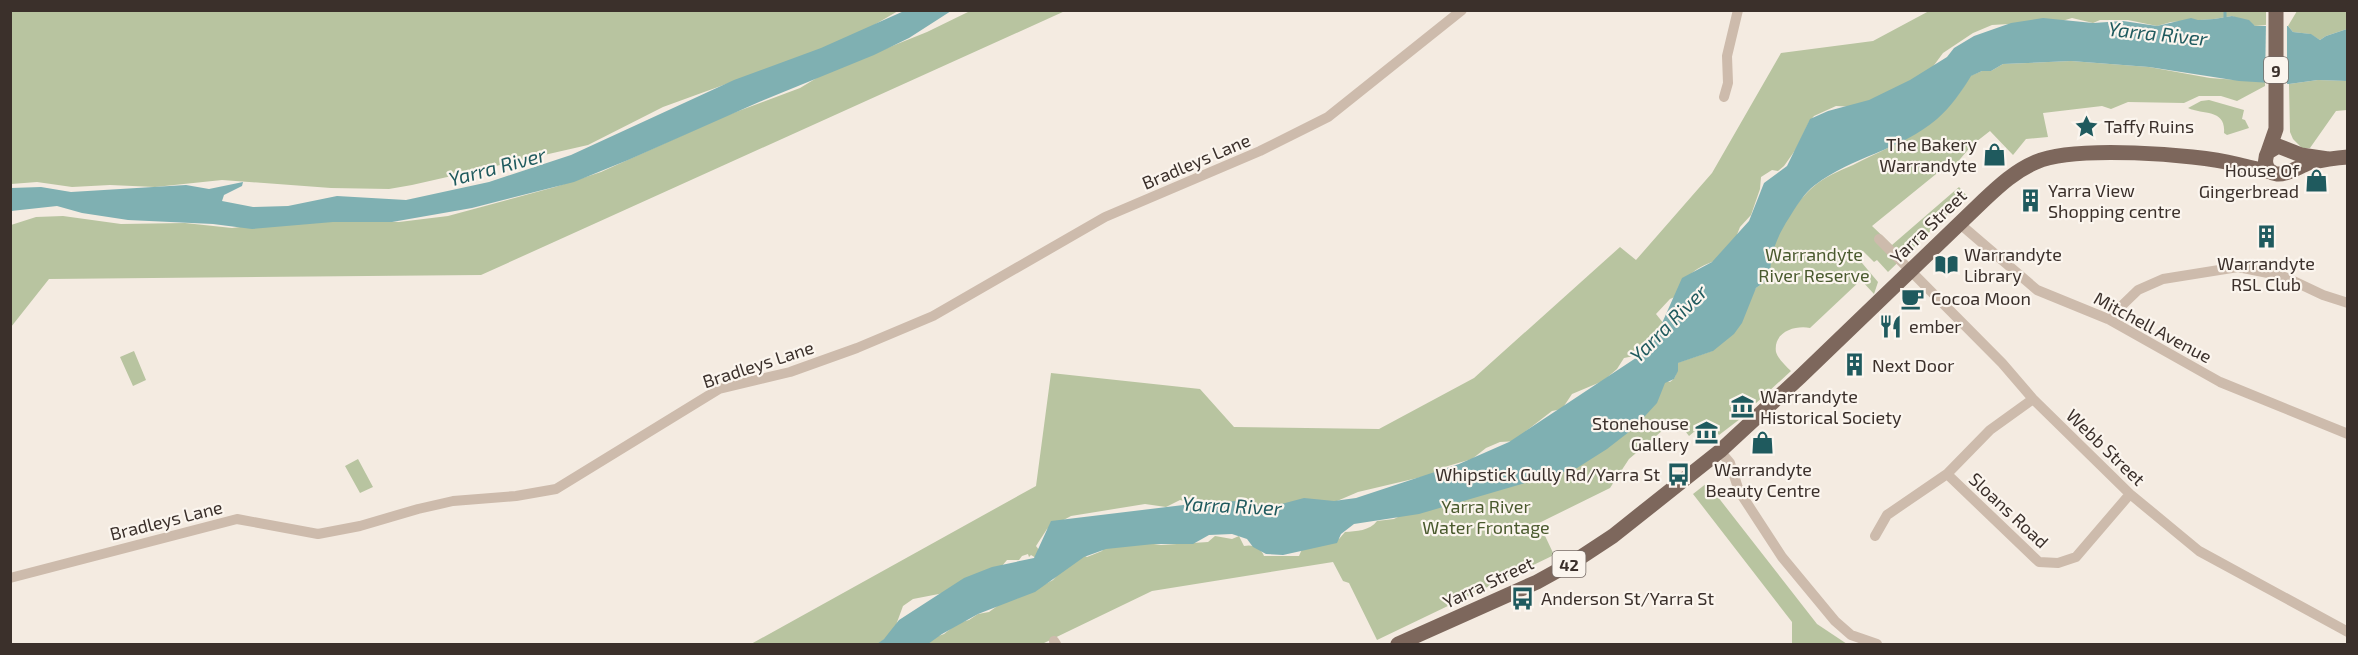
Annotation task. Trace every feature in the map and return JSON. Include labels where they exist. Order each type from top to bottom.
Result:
[{"type":"main road","name":"9","points":[[2268,152],[2276,129],[2276,10]]},
{"type":"main road","points":[[2276,129],[2293,160],[2289,170]]},
{"type":"main road","points":[[2328,159],[2289,151],[2278,146],[2268,152],[2266,165],[2272,172],[2281,174],[2328,159],[2348,157]]},
{"type":"main road","name":"Yarra Street","points":[[2235,164],[2268,152]]},
{"type":"main road","name":"Yarra Street","points":[[1400,644],[1536,582],[1575,561],[1613,536],[1720,451],[2011,176],[2036,162],[2052,157],[2085,153],[2167,155],[2235,164],[2272,172]]},
{"type":"street","name":"Bradleys Lane","points":[[10,578],[237,519],[318,534],[360,526],[453,501],[516,496],[556,489],[719,389],[790,372],[857,348],[933,316],[1105,217],[1260,151],[1328,117],[1462,10]]},
{"type":"street","points":[[1724,97],[1728,83],[1727,56],[1738,10]]},
{"type":"street","name":"Mitchell Avenue","points":[[1960,224],[2030,286],[2108,319],[2220,382],[2348,434]]},
{"type":"street","name":"Webb Street","points":[[1879,239],[2002,363],[2033,399],[2130,494],[2199,551],[2348,632]]},
{"type":"street","points":[[2108,319],[2138,290],[2163,279],[2238,267],[2283,276],[2323,295],[2348,303]]},
{"type":"street","points":[[1875,536],[1887,515],[1947,474],[1990,430],[2033,399]]},
{"type":"street","points":[[1720,451],[1730,463],[1739,491],[1782,557],[1835,621],[1851,635],[1876,645]]},
{"type":"street","name":"Sloans Road","points":[[1947,474],[2039,562],[2058,563],[2076,557],[2130,494]]},
{"type":"green space","points":[[11,11],[898,11],[850,39],[663,107],[588,145],[389,189],[331,188],[222,180],[155,187],[110,185],[72,187],[37,182],[11,184]]},
{"type":"green space","points":[[970,11],[1065,11],[481,275],[49,279],[11,327],[11,225],[36,217],[63,216],[121,224],[185,223],[232,228],[306,219],[399,222],[448,216],[601,172],[725,116],[800,88],[825,73],[927,32]]},
{"type":"green space","points":[[1929,11],[2266,11],[2266,25],[2255,26],[2232,16],[2171,22],[2157,26],[2128,20],[2100,20],[2093,23],[2072,18],[2062,21],[1992,25],[1973,33],[1943,53],[1929,72],[1856,107],[1836,106],[1814,116],[1784,166],[1778,171],[1772,170],[1761,177],[1760,189],[1751,215],[1740,227],[1729,255],[1704,265],[1692,273],[1677,296],[1670,299],[1656,314],[1664,324],[1656,342],[1644,347],[1634,356],[1624,358],[1617,369],[1603,381],[1572,394],[1562,409],[1552,411],[1526,431],[1524,438],[1517,441],[1500,442],[1486,448],[1472,459],[1441,468],[1430,475],[1358,492],[1337,501],[1264,509],[1220,501],[1194,504],[1180,500],[1166,507],[1145,504],[1071,516],[1047,529],[1036,546],[1039,550],[1036,558],[1031,555],[1029,557],[1028,554],[1019,560],[1007,560],[995,574],[949,592],[913,599],[903,606],[896,625],[878,644],[751,644],[1036,486],[1051,373],[1200,389],[1234,427],[1379,429],[1474,378],[1620,247],[1636,260],[1712,173],[1781,53],[1873,41]]},
{"type":"green space","points":[[2297,11],[2347,11],[2347,29],[2320,40],[2310,34],[2293,32],[2288,26]]},
{"type":"green space","points":[[2071,61],[2149,67],[2210,78],[2265,82],[2265,86],[2237,101],[2221,96],[2199,96],[2184,103],[2128,102],[2111,109],[2102,106],[2043,113],[2048,137],[2026,139],[2013,155],[1990,131],[1972,145],[1950,171],[1941,170],[1872,226],[1892,245],[1959,187],[1967,196],[1888,272],[1877,260],[1874,262],[1863,251],[1857,257],[1878,282],[1874,294],[1861,280],[1810,328],[1792,329],[1781,335],[1776,345],[1776,352],[1780,360],[1791,371],[1754,405],[1744,394],[1730,406],[1740,419],[1719,435],[1707,421],[1689,436],[1676,419],[1629,459],[1610,488],[1539,523],[1554,555],[1377,640],[1349,583],[1343,581],[1333,562],[1152,591],[1042,644],[916,644],[944,634],[958,623],[989,612],[1003,602],[1018,598],[1053,580],[1067,564],[1081,554],[1087,557],[1102,551],[1112,538],[1161,545],[1208,542],[1215,536],[1232,539],[1239,536],[1244,546],[1256,547],[1264,556],[1299,556],[1302,549],[1339,539],[1345,532],[1371,527],[1377,521],[1394,519],[1667,381],[1670,382],[1675,376],[1677,363],[1712,351],[1756,288],[1765,279],[1776,239],[1787,218],[1817,183],[1888,148],[1934,120],[1947,108],[1970,76],[1982,71],[1991,71],[2003,64]]},
{"type":"green space","points":[[2318,80],[2347,81],[2347,110],[2336,111],[2310,148],[2302,148],[2290,132],[2289,84]]},
{"type":"green space","points":[[2209,100],[2244,110],[2242,119],[2249,128],[2227,135],[2224,133],[2224,125],[2218,116],[2188,108],[2201,101]]},
{"type":"green space","points":[[134,351],[146,380],[133,386],[120,357]]},
{"type":"green space","points":[[358,459],[373,487],[360,493],[345,466]]},
{"type":"green space","points":[[1707,483],[1817,624],[1847,644],[1792,644],[1792,622],[1693,494]]},
{"type":"water","points":[[904,11],[951,11],[909,38],[874,55],[759,102],[628,160],[574,182],[472,208],[392,222],[333,222],[252,229],[213,224],[128,220],[82,213],[57,206],[11,211],[11,188],[41,187],[71,192],[186,185],[209,189],[243,182],[242,186],[224,195],[222,201],[253,207],[288,206],[337,196],[406,200],[489,182],[571,155],[734,80],[821,48]]},
{"type":"water","name":"Yarra River","points":[[2232,16],[2249,20],[2255,26],[2288,26],[2293,32],[2311,34],[2320,40],[2347,29],[2347,81],[2318,80],[2289,84],[2239,81],[2149,67],[2071,61],[2003,64],[1991,71],[1982,71],[1971,76],[1947,110],[1923,130],[1844,167],[1811,188],[1797,205],[1781,233],[1771,262],[1770,278],[1756,288],[1742,323],[1734,334],[1713,351],[1678,363],[1678,371],[1674,379],[1665,383],[1657,403],[1634,428],[1577,468],[1419,514],[1354,524],[1341,534],[1337,543],[1283,555],[1266,554],[1253,547],[1247,539],[1232,534],[1209,535],[1193,544],[1154,544],[1106,549],[1084,557],[1035,592],[978,614],[928,644],[877,644],[899,620],[964,578],[992,567],[1034,558],[1051,521],[1200,503],[1237,501],[1251,505],[1274,506],[1304,498],[1334,501],[1356,498],[1459,464],[1509,442],[1651,348],[1682,278],[1712,262],[1749,221],[1764,183],[1787,166],[1810,119],[1828,111],[1869,100],[1910,80],[1947,57],[1954,48],[1974,36],[2011,23],[2043,18],[2093,23],[2123,21],[2157,26],[2191,18],[2198,20]]},
{"type":"pier","points":[[2266,22],[2287,23],[2287,87],[2265,85]]},
{"type":"waterway","points":[[2225,10],[2225,21]]},
{"type":"place","name":"Taffy Ruins","points":[[2086,126]]},
{"type":"place","name":"The Bakery Warrandyte","points":[[1995,154]]},
{"type":"place","name":"House Of Gingerbread","points":[[2317,180]]},
{"type":"place","name":"Yarra View Shopping centre","points":[[2030,200]]},
{"type":"place","name":"Warrandyte RSL Club","points":[[2266,237]]},
{"type":"place","name":"Warrandyte Library","points":[[1946,264]]},
{"type":"place","name":"Cocoa Moon","points":[[1913,298]]},
{"type":"place","name":"ember","points":[[1891,326]]},
{"type":"place","name":"Next Door","points":[[1854,365]]},
{"type":"place","name":"Warrandyte Historical Society","points":[[1742,406]]},
{"type":"place","name":"Stonehouse Gallery","points":[[1707,433]]},
{"type":"place","name":"Warrandyte Beauty Centre","points":[[1763,443]]},
{"type":"place","name":"Whipstick Gully Rd/Yarra St","points":[[1678,474]]},
{"type":"place","name":"Anderson St/Yarra St","points":[[1523,598]]},
{"type":"park label","name":"Warrandyte River Reserve","points":[[1814,264]]},
{"type":"park label","name":"Yarra River Water Frontage","points":[[1486,516]]}]
